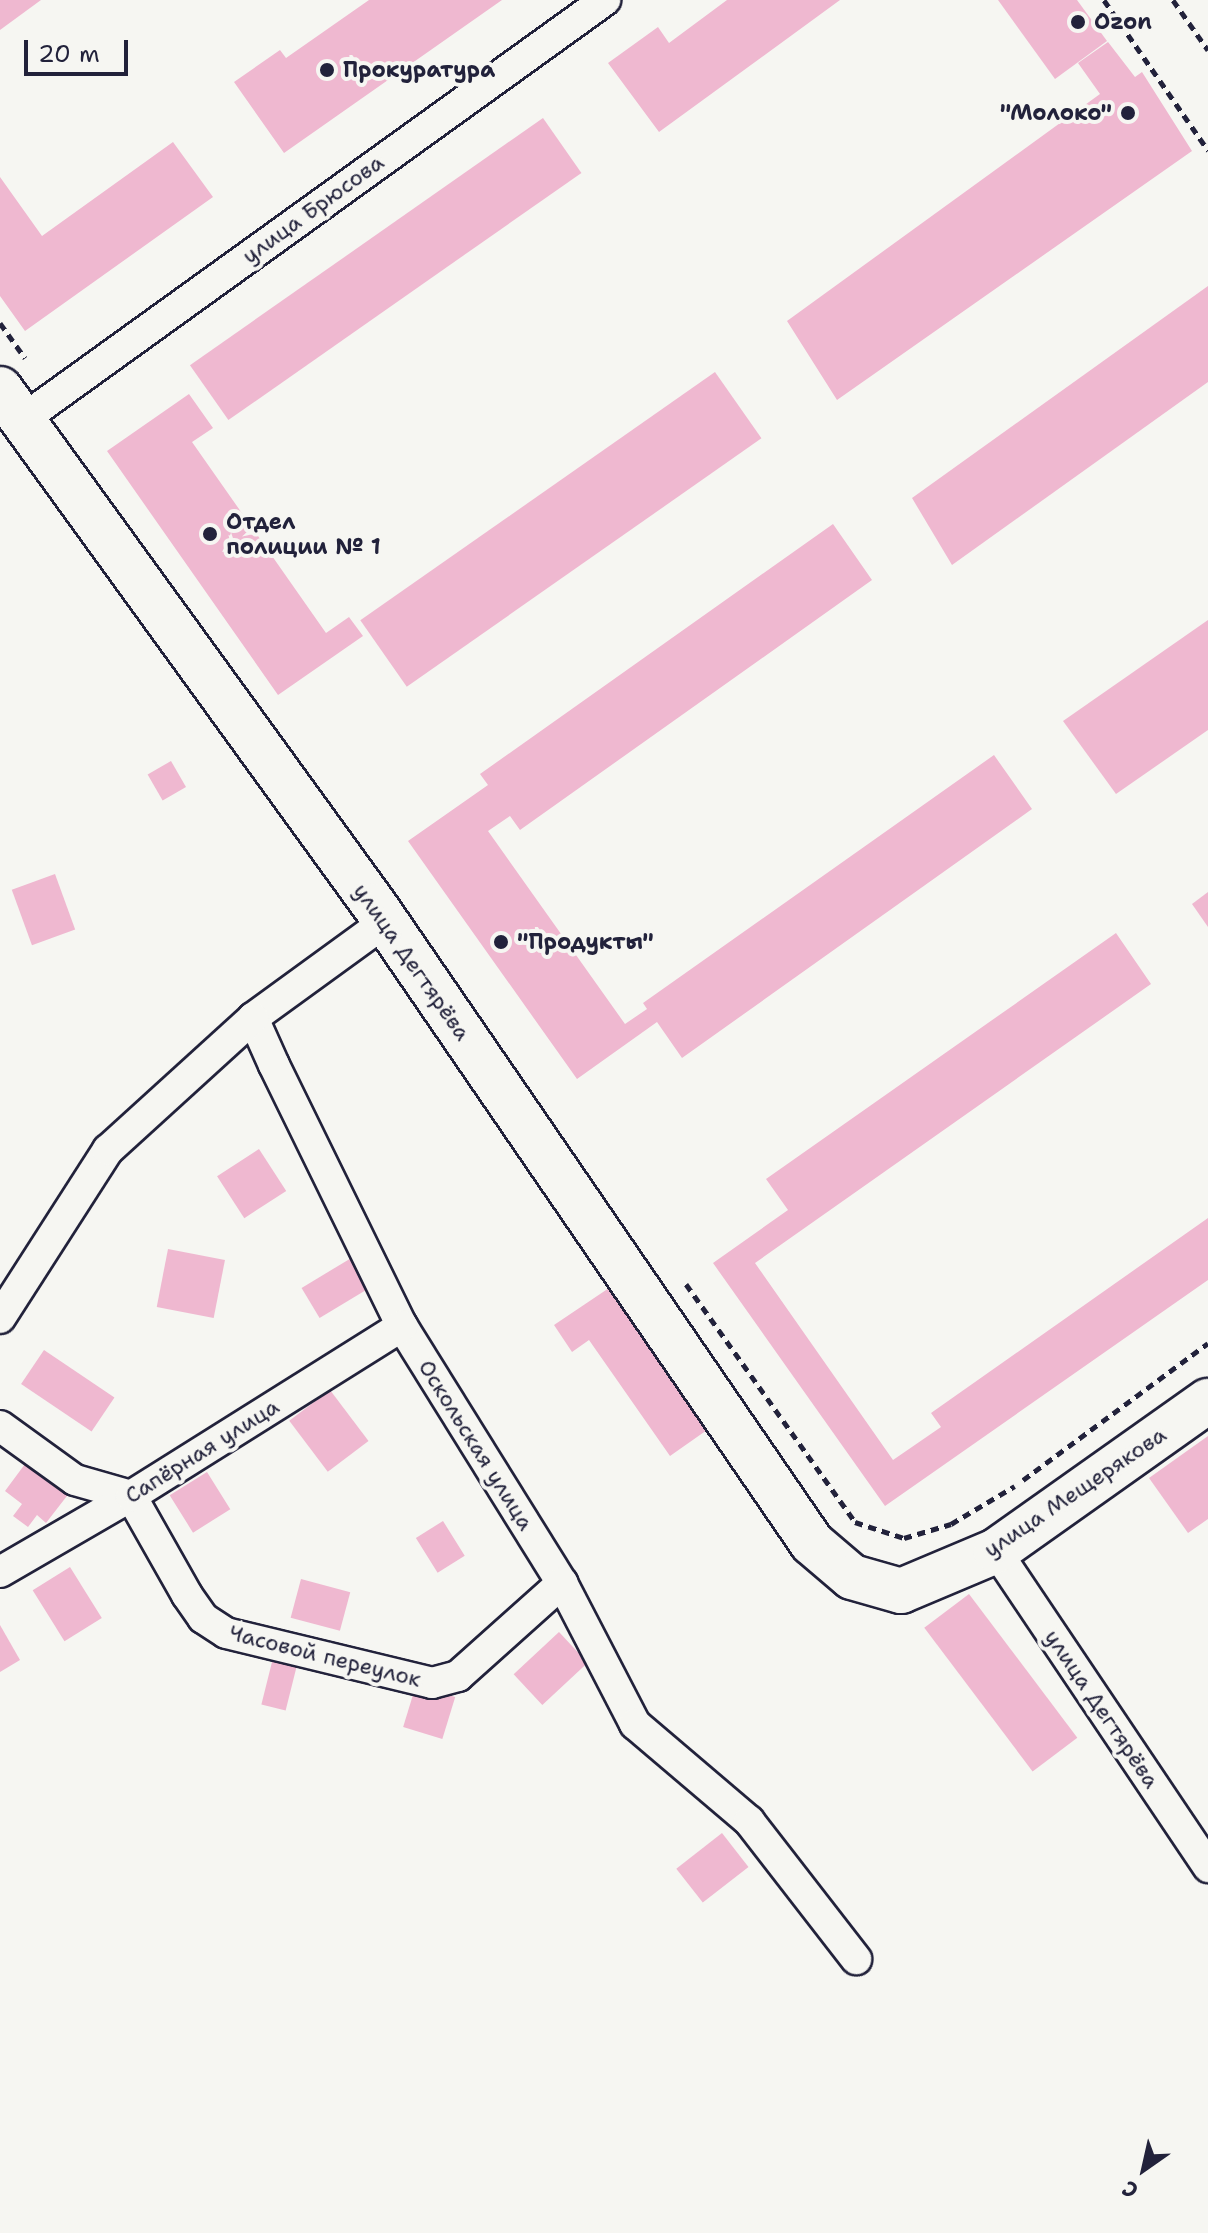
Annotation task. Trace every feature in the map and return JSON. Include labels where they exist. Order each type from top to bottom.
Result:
[{"type":"street","name":"улица Брюсова","points":[[11,404],[605,0]]},
{"type":"street","name":"улица Дегтярёва","points":[[11,404],[385,922],[812,1543]]},
{"type":"street","points":[[0,1318],[108,1150],[253,1018],[385,922]]},
{"type":"street","name":"Оскольская улица","points":[[253,1018],[402,1326],[562,1583],[635,1724],[749,1821],[856,1959]]},
{"type":"street","name":"Сапёрная улица","points":[[0,1572],[131,1496],[402,1326]]},
{"type":"street","name":"улица Мещерякова","points":[[812,1543],[852,1577],[901,1591],[996,1551],[1208,1401]]},
{"type":"street","points":[[0,1426],[75,1480],[131,1496]]},
{"type":"street","name":"Часовой переулок","points":[[131,1496],[187,1595],[203,1618],[226,1633],[432,1683],[458,1676],[562,1583]]},
{"type":"street","name":"улица Дегтярёва","points":[[996,1551],[1208,1867]]},
{"type":"path","points":[[1104,0],[1208,150]]},
{"type":"path","points":[[1173,0],[1208,50]]},
{"type":"path","points":[[680,1276],[855,1522],[904,1538],[951,1524],[1015,1486],[1208,1343]]},
{"type":"building","points":[[0,0],[41,0],[0,30]]},
{"type":"building","name":"Прокуратура","points":[[369,0],[502,0],[284,153],[234,82],[280,50],[286,58]]},
{"type":"building","points":[[727,0],[840,0],[659,132],[608,63],[658,27],[669,43]]},
{"type":"building","points":[[998,0],[1077,0],[1107,41],[1055,79]]},
{"type":"building","points":[[1108,42],[1135,77],[1142,72],[1192,151],[837,400],[787,321],[1100,94],[1078,63]]},
{"type":"building","points":[[543,118],[581,173],[228,420],[190,365]]},
{"type":"building","points":[[173,142],[213,197],[25,331],[0,296],[0,177],[42,236]]},
{"type":"building","points":[[1208,286],[1208,382],[952,565],[912,498]]},
{"type":"building","points":[[715,372],[761,438],[407,687],[360,620]]},
{"type":"building","name":"Отдел полиции № 1","points":[[189,394],[213,428],[192,442],[326,633],[349,617],[363,636],[278,695],[107,451]]},
{"type":"building","points":[[833,524],[872,580],[520,830],[510,816],[488,831],[625,1024],[647,1009],[643,1003],[994,755],[1032,809],[682,1058],[657,1022],[577,1079],[408,841],[488,785],[480,774]]},
{"type":"building","points":[[1208,620],[1208,730],[1116,794],[1063,721]]},
{"type":"building","points":[[171,761],[186,787],[163,800],[148,774]]},
{"type":"building","points":[[55,874],[75,929],[32,945],[12,890]]},
{"type":"building","points":[[1208,892],[1208,927],[1192,904]]},
{"type":"building","points":[[1116,933],[1151,984],[755,1263],[893,1460],[941,1427],[931,1413],[1208,1218],[1208,1280],[885,1506],[713,1263],[788,1210],[766,1179]]},
{"type":"building","points":[[259,1149],[286,1191],[244,1218],[217,1176]]},
{"type":"building","points":[[168,1249],[225,1260],[214,1318],[157,1307]]},
{"type":"building","points":[[353,1257],[371,1287],[320,1318],[302,1288]]},
{"type":"building","points":[[609,1288],[707,1430],[670,1456],[589,1340],[572,1352],[554,1325]]},
{"type":"building","points":[[44,1350],[114,1398],[92,1432],[21,1384]]},
{"type":"building","points":[[330,1390],[369,1441],[328,1472],[289,1421]]},
{"type":"building","points":[[1208,1436],[1208,1519],[1188,1533],[1149,1478]]},
{"type":"building","points":[[28,1460],[70,1492],[46,1523],[37,1515],[28,1527],[13,1516],[22,1504],[5,1491]]},
{"type":"building","points":[[207,1472],[230,1509],[193,1533],[170,1495]]},
{"type":"building","points":[[443,1521],[465,1556],[438,1573],[416,1538]]},
{"type":"building","points":[[70,1567],[102,1618],[64,1641],[33,1590]]},
{"type":"building","points":[[301,1579],[350,1592],[340,1631],[291,1618]]},
{"type":"building","points":[[969,1594],[1077,1738],[1033,1771],[924,1628]]},
{"type":"building","points":[[0,1625],[20,1660],[0,1672]]},
{"type":"building","points":[[559,1632],[588,1663],[542,1705],[514,1674]]},
{"type":"building","points":[[273,1658],[297,1664],[286,1711],[261,1705]]},
{"type":"building","points":[[416,1685],[455,1697],[442,1739],[403,1727]]},
{"type":"building","points":[[722,1833],[748,1867],[703,1903],[676,1869]]},
{"type":"place","name":"Ozon","points":[[1078,22]]},
{"type":"place","name":"Прокуратура","points":[[327,70]]},
{"type":"place","name":"\"Молоко\"","points":[[1128,113]]},
{"type":"place","name":"Отдел полиции № 1","points":[[210,534]]},
{"type":"place","name":"\"Продукты\"","points":[[501,942]]}]
